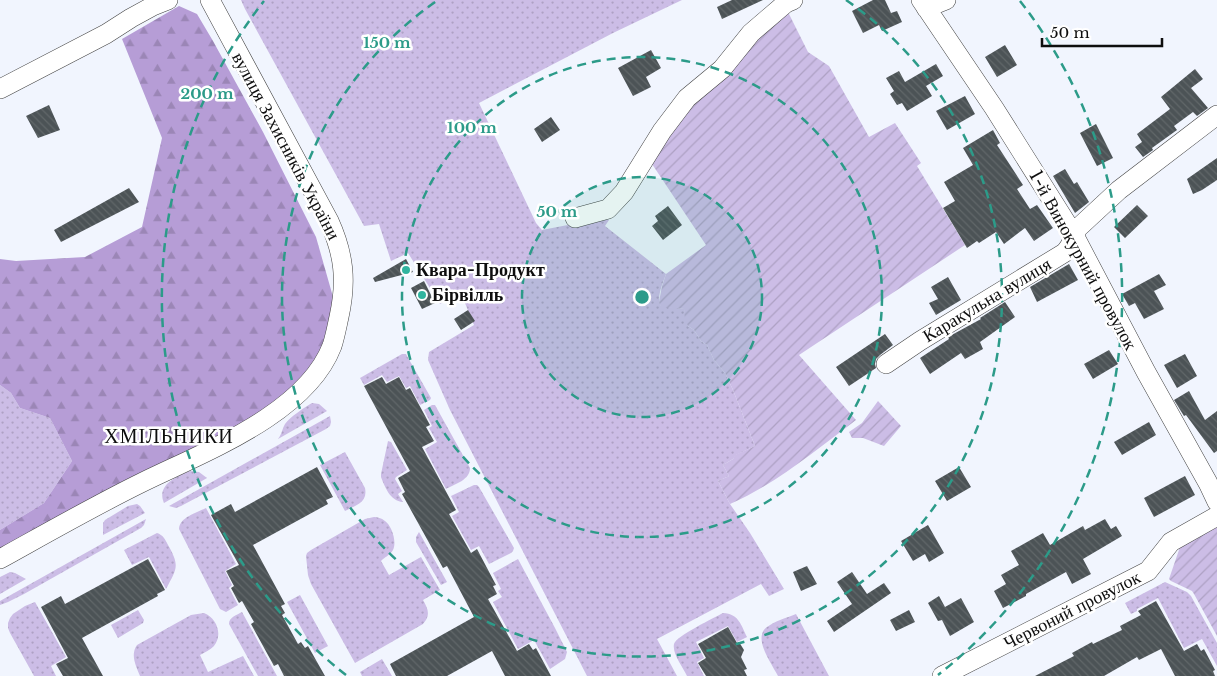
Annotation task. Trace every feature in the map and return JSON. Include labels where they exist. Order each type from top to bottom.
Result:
[{"type":"street","points":[[0,89],[106,34],[153,6],[168,0]]},
{"type":"street","name":"вулиця Захисників України","points":[[0,559],[142,482],[216,448],[253,427],[284,405],[310,381],[320,368],[332,346],[342,300],[343,277],[341,254],[336,236],[210,0]]},
{"type":"street","points":[[575,218],[608,209],[624,192],[662,131],[687,98],[722,69],[751,33],[786,3],[793,0]]},
{"type":"street","points":[[924,4],[946,0]]},
{"type":"street","name":"1-й Винокурний провулок","points":[[924,4],[994,108],[1074,235],[1217,502]]},
{"type":"street","name":"Каракульна вулиця","points":[[886,364],[920,341],[1064,253],[1070,248],[1078,228],[1119,190],[1217,115]]},
{"type":"street","name":"Червоний провулок","points":[[942,676],[1148,571],[1171,542],[1217,516]]},
{"type":"shaded area","points":[[241,0],[682,0],[613,33],[479,103],[536,223],[542,230],[598,217],[609,220],[605,226],[666,274],[659,298],[661,306],[684,309],[688,326],[707,345],[714,360],[725,373],[755,446],[736,455],[723,465],[729,476],[718,481],[730,504],[784,589],[769,596],[761,584],[657,639],[677,676],[587,676],[450,410],[428,360],[429,352],[474,325],[460,291],[440,304],[408,253],[391,261],[379,224],[364,226]]},
{"type":"shaded area","points":[[787,10],[808,52],[829,66],[869,137],[895,123],[921,163],[917,166],[965,245],[799,355],[856,420],[780,477],[730,504],[718,481],[729,476],[723,465],[733,459],[735,455],[755,446],[725,373],[714,360],[707,345],[688,326],[685,320],[684,309],[661,307],[659,302],[666,274],[706,245],[648,158],[698,101]]},
{"type":"shaded area","points":[[402,354],[406,354],[431,398],[420,405],[410,386],[406,388],[399,376],[387,382],[382,375],[364,385],[360,378]]},
{"type":"shaded area","points":[[0,385],[11,393],[20,408],[50,418],[72,461],[44,503],[0,530]]},
{"type":"shaded area","points":[[878,401],[901,426],[884,446],[863,438],[852,438],[849,432],[862,423]]},
{"type":"shaded area","points":[[312,403],[319,404],[327,411],[278,439],[287,421]]},
{"type":"shaded area","points":[[435,405],[470,468],[465,479],[446,489],[425,449],[437,442],[429,428],[432,426],[424,410]]},
{"type":"shaded area","points":[[330,416],[330,426],[326,429],[181,506],[176,508],[169,506]]},
{"type":"shaded area","points":[[388,441],[391,442],[407,470],[395,479],[402,491],[398,494],[403,502],[391,496],[381,477]]},
{"type":"shaded area","points":[[345,452],[365,488],[365,497],[360,503],[345,511],[320,465]]},
{"type":"shaded area","points":[[190,471],[199,472],[207,478],[164,503],[162,497],[165,486]]},
{"type":"shaded area","points":[[474,485],[479,487],[514,548],[511,553],[489,564],[479,546],[471,550],[452,516],[459,512],[451,496]]},
{"type":"shaded area","points":[[137,504],[145,513],[103,535],[103,523],[105,520],[128,506]]},
{"type":"shaded area","points":[[206,508],[236,564],[225,571],[232,585],[229,588],[238,605],[226,612],[220,609],[179,529],[185,518]]},
{"type":"shaded area","points":[[374,517],[385,521],[393,534],[393,550],[381,561],[389,575],[421,557],[440,590],[423,600],[428,612],[423,624],[355,663],[311,584],[306,556],[311,550],[365,519]]},
{"type":"shaded area","points":[[146,519],[141,528],[24,594],[0,605],[0,601]]},
{"type":"shaded area","points":[[1215,527],[1217,528],[1217,636],[1192,591],[1169,579],[1180,547]]},
{"type":"shaded area","points":[[419,532],[447,582],[441,585],[416,542]]},
{"type":"shaded area","points":[[157,533],[165,539],[176,563],[175,571],[166,589],[149,557],[132,565],[124,550]]},
{"type":"shaded area","points":[[518,559],[567,652],[565,659],[550,669],[534,640],[518,649],[493,602],[502,597],[498,591],[501,589],[493,573]]},
{"type":"shaded area","points":[[10,572],[26,579],[0,594],[0,577]]},
{"type":"shaded area","points":[[1165,582],[1187,592],[1191,596],[1217,643],[1217,666],[1202,639],[1184,648],[1158,598],[1131,614],[1125,603]]},
{"type":"shaded area","points":[[300,595],[328,646],[315,653],[287,602]]},
{"type":"shaded area","points":[[35,602],[66,657],[51,666],[56,676],[34,676],[8,628],[8,623],[13,614]]},
{"type":"shaded area","points":[[138,610],[144,620],[143,623],[118,638],[111,625]]},
{"type":"shaded area","points":[[242,612],[277,676],[258,676],[229,624],[232,618]]},
{"type":"shaded area","points":[[204,613],[209,615],[215,623],[218,632],[217,642],[214,646],[200,655],[208,672],[243,656],[254,676],[140,676],[134,657],[137,645],[191,615]]},
{"type":"shaded area","points":[[723,613],[733,615],[736,618],[747,637],[737,642],[728,626],[696,642],[704,658],[697,662],[704,676],[687,676],[676,656],[674,644],[681,636]]},
{"type":"shaded area","points":[[796,614],[829,676],[778,676],[768,658],[762,644],[763,632],[774,623]]},
{"type":"shaded area","points":[[382,659],[392,676],[362,676],[360,672]]},
{"type":"green space","points":[[179,6],[197,14],[263,132],[316,237],[339,318],[300,391],[0,561],[0,530],[44,503],[72,461],[50,418],[20,408],[11,393],[0,385],[0,259],[16,261],[85,257],[142,227],[162,138],[122,39]]},
{"type":"building","points":[[732,0],[763,0],[722,19],[717,7]]},
{"type":"building","points":[[873,0],[885,0],[891,13],[897,11],[902,22],[882,31],[879,25],[863,33],[852,11]]},
{"type":"building","points":[[1005,45],[1017,65],[997,77],[985,57]]},
{"type":"building","points":[[651,50],[661,68],[646,77],[651,87],[633,96],[618,68]]},
{"type":"building","points":[[936,64],[943,76],[926,86],[932,96],[907,111],[902,103],[897,105],[890,94],[894,91],[886,78],[899,71],[905,82]]},
{"type":"building","points":[[1195,69],[1203,79],[1191,88],[1208,108],[1197,116],[1193,112],[1174,126],[1177,130],[1143,157],[1135,147],[1142,142],[1137,134],[1170,109],[1161,97]]},
{"type":"building","points":[[965,96],[975,114],[947,130],[936,111]]},
{"type":"building","points":[[49,105],[60,130],[38,138],[26,116]]},
{"type":"building","points":[[551,117],[560,130],[542,142],[534,129]]},
{"type":"building","points":[[1096,124],[1113,158],[1097,166],[1080,133]]},
{"type":"building","points":[[993,130],[1000,143],[997,145],[1023,185],[1017,189],[1030,209],[1037,205],[1053,228],[1034,241],[1025,228],[1004,244],[996,232],[967,248],[943,208],[955,201],[944,182],[973,165],[963,148]]},
{"type":"building","points":[[1217,158],[1217,180],[1193,194],[1187,179]]},
{"type":"building","points":[[1065,169],[1074,184],[1077,182],[1089,202],[1075,213],[1053,176]]},
{"type":"building","points":[[129,188],[139,202],[61,242],[54,230]]},
{"type":"building","points":[[1137,205],[1148,216],[1125,238],[1114,227]]},
{"type":"building","points":[[668,206],[682,225],[663,240],[652,226],[658,221],[655,216]]},
{"type":"building","points":[[406,259],[413,272],[375,282],[373,278]]},
{"type":"building","points":[[1069,264],[1078,280],[1037,302],[1030,287]]},
{"type":"building","points":[[1159,274],[1166,285],[1154,291],[1164,309],[1144,319],[1135,303],[1129,306],[1122,294]]},
{"type":"building","points":[[948,277],[961,300],[936,315],[929,303],[938,299],[931,287]]},
{"type":"building","points":[[424,281],[435,303],[422,309],[411,288]]},
{"type":"building","points":[[1005,302],[1015,317],[980,342],[983,349],[965,359],[961,353],[930,374],[920,358],[949,339],[948,337],[981,319]]},
{"type":"building","points":[[468,310],[475,321],[461,330],[454,319]]},
{"type":"building","points":[[885,334],[893,345],[876,359],[876,368],[849,386],[836,367]]},
{"type":"building","points":[[1109,350],[1118,364],[1093,379],[1084,364]]},
{"type":"building","points":[[1185,354],[1197,376],[1177,388],[1164,365]]},
{"type":"building","points":[[382,377],[386,384],[399,377],[406,390],[410,388],[430,425],[426,427],[434,441],[422,447],[456,510],[449,514],[471,553],[477,549],[496,585],[493,586],[497,594],[488,599],[517,651],[529,644],[533,650],[536,648],[551,676],[505,676],[492,651],[447,676],[396,676],[390,664],[474,617],[447,566],[443,568],[402,494],[405,492],[398,478],[410,471],[364,386]]},
{"type":"building","points":[[1189,391],[1205,420],[1217,411],[1217,451],[1214,453],[1186,415],[1184,416],[1174,400]]},
{"type":"building","points":[[1149,422],[1156,435],[1122,455],[1114,442]]},
{"type":"building","points":[[317,467],[333,497],[326,500],[328,504],[253,545],[285,604],[281,606],[285,613],[282,615],[298,644],[301,642],[305,648],[308,646],[325,676],[284,676],[278,664],[274,666],[251,624],[254,622],[242,601],[239,603],[231,588],[234,586],[226,571],[239,565],[211,515],[231,504],[235,512]]},
{"type":"building","points":[[959,467],[971,487],[947,501],[935,481]]},
{"type":"building","points":[[1185,476],[1195,495],[1154,517],[1144,498]]},
{"type":"building","points":[[1105,519],[1111,529],[1116,526],[1122,536],[1083,559],[1091,574],[1072,584],[1066,572],[1003,608],[994,591],[1006,584],[1001,575],[1019,565],[1011,551],[1043,533],[1050,545],[1083,526],[1085,530]]},
{"type":"building","points":[[928,525],[944,553],[929,562],[925,554],[913,561],[901,541]]},
{"type":"building","points":[[148,559],[165,590],[157,594],[158,596],[82,638],[103,676],[63,676],[56,664],[68,658],[41,607],[61,596],[65,604]]},
{"type":"building","points":[[807,566],[817,584],[801,591],[793,572]]},
{"type":"building","points":[[852,572],[867,594],[884,583],[891,593],[834,632],[827,621],[852,604],[837,582]]},
{"type":"building","points":[[939,596],[945,607],[961,598],[974,622],[950,636],[942,620],[938,621],[928,603]]},
{"type":"building","points":[[1156,601],[1184,651],[1197,644],[1201,651],[1204,649],[1215,670],[1213,671],[1215,676],[1175,676],[1161,649],[1139,660],[1137,657],[1104,676],[1035,676],[1074,656],[1072,653],[1092,642],[1093,644],[1122,630],[1120,626],[1141,615],[1138,611]]},
{"type":"building","points":[[909,610],[915,622],[896,631],[890,620]]},
{"type":"building","points":[[728,627],[737,643],[739,642],[744,650],[741,657],[747,669],[744,670],[747,676],[706,676],[698,663],[706,658],[698,644]]},
{"type":"place","name":"Квара-Продукт","points":[[406,270]]},
{"type":"place","name":"Бірвілль","points":[[422,295]]},
{"type":"district","name":"ХМІЛЬНИКИ","points":[[169,436]]}]
